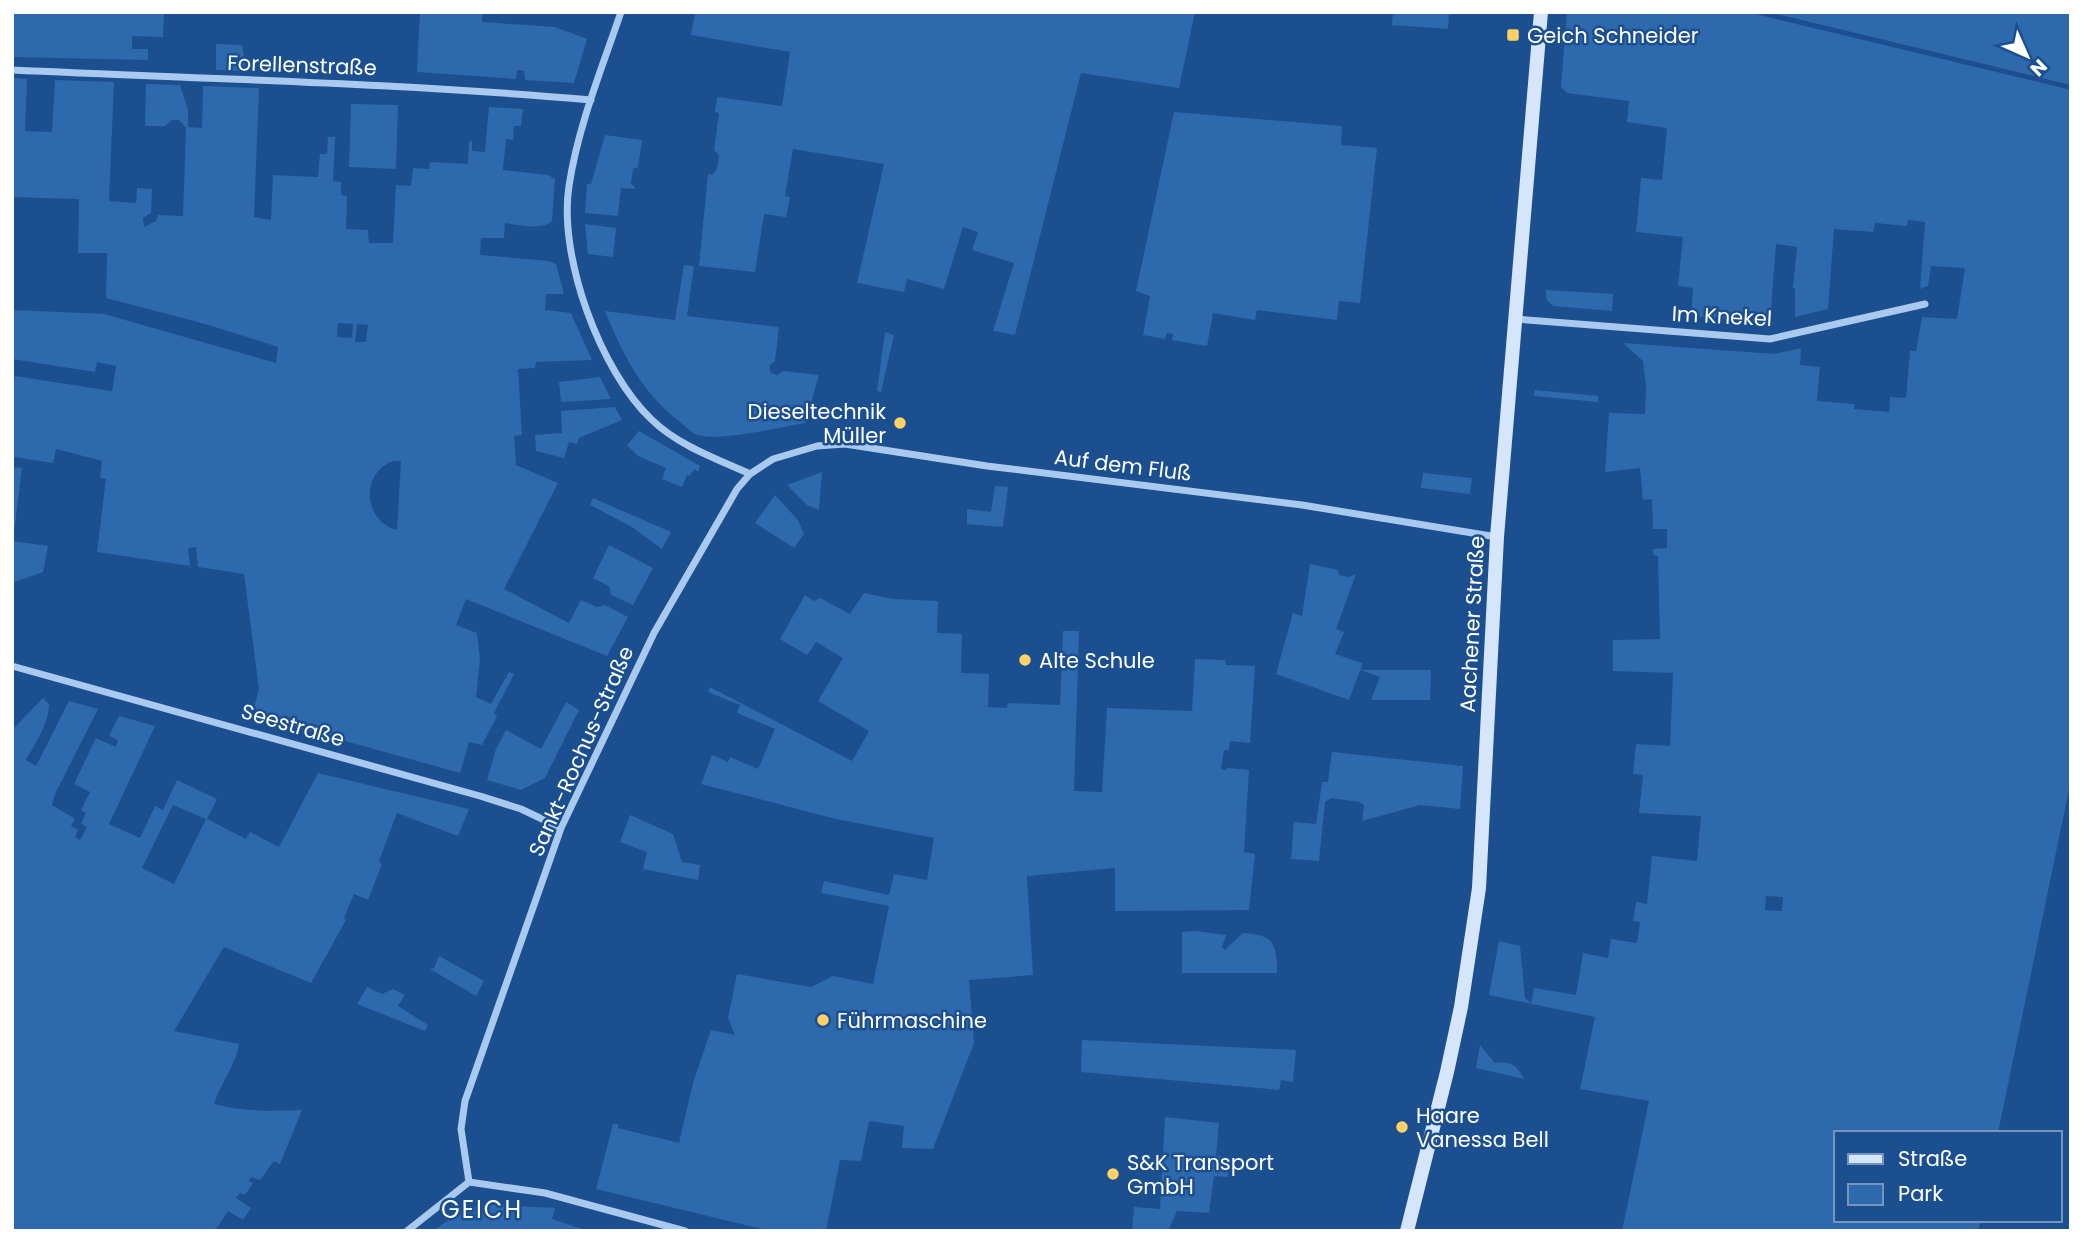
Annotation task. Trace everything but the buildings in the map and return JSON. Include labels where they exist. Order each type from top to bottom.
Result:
[{"type":"street","points":[[621,12],[591,100],[569,185],[566,222],[571,262],[600,340],[627,389],[652,420],[685,443],[750,474]]},
{"type":"street","name":"Aachener Straße","points":[[1407,1231],[1447,1072],[1461,1007],[1476,912],[1482,854],[1497,537],[1541,12]]},
{"type":"street","name":"Forellenstraße","points":[[12,70],[350,84],[591,100]]},
{"type":"street","name":"Im Knekel","points":[[1515,319],[1770,338],[1925,304]]},
{"type":"street","name":"Auf dem Fluß","points":[[750,474],[790,452],[845,444],[987,466],[1301,505],[1497,537]]},
{"type":"street","name":"Sankt-Rochus-Straße","points":[[469,1182],[461,1129],[465,1101],[561,828],[654,633],[737,489],[750,474]]},
{"type":"street","name":"Seestraße","points":[[12,666],[467,792],[521,809],[561,828]]},
{"type":"street","points":[[407,1231],[469,1182],[545,1193],[685,1231]]},
{"type":"green space","points":[[12,12],[164,12],[163,37],[132,36],[132,49],[148,49],[148,60],[12,57]]},
{"type":"green space","points":[[420,12],[482,12],[482,22],[555,27],[587,39],[574,83],[525,80],[524,71],[517,70],[516,79],[417,72]]},
{"type":"green space","points":[[695,12],[1195,12],[1179,88],[1081,73],[1015,335],[993,331],[1014,263],[972,250],[978,232],[963,227],[944,289],[907,279],[904,292],[857,283],[884,164],[793,149],[785,196],[790,197],[786,217],[764,214],[755,272],[699,266],[708,174],[712,175],[717,169],[719,155],[714,150],[719,113],[715,112],[717,97],[782,106],[790,52],[691,35]]},
{"type":"green space","points":[[1393,12],[1449,12],[1448,29],[1392,25]]},
{"type":"green space","points":[[1567,12],[1747,12],[2071,90],[2071,780],[1998,1131],[1834,1131],[1834,1222],[1980,1222],[1978,1231],[1622,1231],[1649,1101],[1580,1089],[1595,1017],[1489,995],[1499,941],[1520,946],[1525,998],[1531,1003],[1534,988],[1576,995],[1583,953],[1608,958],[1611,939],[1637,943],[1640,922],[1633,921],[1636,902],[1647,904],[1652,856],[1697,861],[1701,816],[1639,813],[1643,775],[1633,774],[1636,744],[1670,746],[1673,673],[1613,671],[1613,640],[1660,639],[1658,556],[1653,555],[1653,549],[1667,548],[1667,529],[1653,529],[1652,499],[1643,500],[1640,468],[1605,472],[1609,413],[1645,414],[1643,361],[1623,343],[1775,354],[1801,348],[1800,365],[1820,367],[1817,401],[1854,404],[1854,409],[1889,412],[1890,397],[1906,398],[1910,351],[1916,351],[1922,317],[1957,319],[1965,268],[1931,266],[1928,286],[1920,289],[1925,222],[1908,220],[1907,226],[1875,223],[1873,232],[1834,229],[1828,309],[1795,317],[1793,288],[1797,247],[1776,244],[1770,322],[1691,316],[1693,288],[1678,286],[1683,237],[1636,232],[1641,178],[1662,180],[1667,128],[1627,122],[1629,101],[1567,93],[1561,87]],"holes":[[[1766,896],[1783,897],[1782,911],[1765,910]]]},
{"type":"green space","points":[[1769,12],[2071,12],[2071,85]]},
{"type":"green space","points":[[216,44],[242,45],[246,71],[216,70]]},
{"type":"green space","points":[[12,78],[27,79],[25,131],[52,132],[55,80],[114,82],[109,201],[136,203],[137,188],[152,189],[151,213],[143,218],[144,227],[156,221],[158,215],[183,216],[186,128],[179,120],[172,120],[165,126],[145,126],[146,84],[180,85],[188,110],[188,127],[202,128],[203,86],[259,88],[254,217],[271,220],[273,175],[318,177],[320,154],[327,154],[328,137],[335,137],[333,181],[341,182],[341,195],[347,196],[346,229],[368,230],[369,243],[393,243],[396,185],[411,186],[413,168],[429,169],[430,162],[468,164],[469,142],[472,141],[472,151],[485,152],[489,107],[523,109],[521,126],[514,126],[513,140],[506,139],[503,170],[548,175],[555,179],[552,221],[536,227],[505,223],[504,238],[481,238],[480,255],[549,261],[556,264],[564,294],[546,294],[545,310],[571,313],[592,360],[536,362],[535,368],[518,369],[522,435],[514,436],[516,465],[558,483],[504,589],[569,623],[581,600],[597,607],[605,605],[628,617],[607,656],[466,599],[456,625],[477,633],[480,659],[476,697],[491,704],[509,672],[514,674],[494,713],[497,716],[482,745],[469,742],[460,773],[252,715],[259,689],[244,574],[198,567],[196,547],[188,548],[190,566],[97,552],[106,479],[100,478],[102,461],[56,449],[53,463],[15,457],[12,460],[12,391],[15,376],[112,391],[116,366],[97,362],[95,372],[12,359],[12,310],[104,314],[276,363],[278,347],[209,325],[106,298],[107,253],[78,253],[79,199],[12,197]],"holes":[[[338,323],[353,324],[352,338],[337,337]],[[357,324],[368,325],[366,342],[355,342]],[[393,461],[401,461],[397,530],[377,517],[372,507],[371,486],[382,467]]]},
{"type":"green space","points":[[351,104],[398,105],[396,169],[349,167]]},
{"type":"green space","points":[[1174,112],[1342,126],[1341,145],[1377,148],[1360,303],[1339,301],[1337,320],[1257,310],[1255,320],[1213,313],[1207,346],[1172,340],[1173,334],[1167,333],[1165,339],[1143,335],[1150,296],[1136,291]]},
{"type":"green space","points":[[605,135],[642,140],[638,167],[633,169],[631,183],[636,189],[621,188],[618,216],[585,213],[587,184],[591,184]]},
{"type":"green space","points":[[585,224],[616,228],[613,257],[588,254]]},
{"type":"green space","points":[[684,265],[694,266],[687,316],[779,327],[775,361],[769,366],[771,373],[777,375],[783,371],[819,375],[805,423],[720,437],[698,435],[667,411],[644,386],[619,343],[605,311],[675,320]]},
{"type":"green space","points":[[1546,290],[1613,294],[1612,311],[1553,306],[1546,299]]},
{"type":"green space","points":[[885,332],[894,335],[881,392],[877,391]]},
{"type":"green space","points":[[600,377],[611,399],[561,402],[559,382]]},
{"type":"green space","points":[[1535,390],[1598,396],[1598,402],[1534,396]]},
{"type":"green space","points":[[615,407],[622,420],[579,438],[577,444],[569,442],[564,458],[536,451],[535,435],[562,433],[561,411]]},
{"type":"green space","points":[[639,431],[700,466],[698,472],[694,469],[690,476],[687,475],[682,487],[662,479],[666,468],[638,456],[627,445]]},
{"type":"green space","points":[[12,467],[22,468],[13,541],[48,546],[43,572],[12,583]]},
{"type":"green space","points":[[822,472],[819,510],[807,505],[787,485]]},
{"type":"green space","points":[[1423,473],[1472,478],[1470,494],[1421,488]]},
{"type":"green space","points":[[995,486],[1008,487],[1003,527],[967,524],[967,509],[991,512]]},
{"type":"green space","points":[[775,495],[798,520],[804,534],[794,548],[755,523]]},
{"type":"green space","points":[[593,498],[671,532],[662,549],[632,527],[590,505]]},
{"type":"green space","points":[[609,545],[653,568],[633,605],[611,595],[609,586],[593,578]]},
{"type":"green space","points":[[1310,564],[1338,570],[1339,575],[1349,577],[1356,574],[1336,629],[1344,632],[1335,654],[1362,663],[1361,670],[1431,670],[1430,700],[1371,700],[1380,677],[1360,670],[1349,700],[1276,674],[1293,613],[1302,616]]},
{"type":"green space","points":[[864,593],[893,599],[938,601],[937,633],[962,634],[961,673],[989,674],[988,707],[1007,708],[1008,703],[1060,705],[1063,631],[1079,631],[1074,791],[1102,792],[1107,708],[1192,711],[1195,659],[1225,660],[1226,665],[1255,666],[1250,743],[1230,741],[1229,750],[1224,750],[1221,769],[1249,770],[1244,852],[1255,854],[1249,910],[1115,911],[1115,868],[1027,876],[1033,975],[969,980],[974,1043],[933,1149],[902,1148],[904,1126],[869,1121],[861,1161],[840,1160],[826,1231],[770,1231],[596,1189],[613,1124],[618,1124],[618,1128],[679,1143],[693,1083],[711,1030],[735,1035],[728,1018],[737,974],[811,987],[833,976],[873,984],[889,906],[821,893],[824,881],[889,895],[894,874],[927,880],[934,838],[836,819],[701,784],[712,755],[728,762],[730,757],[758,769],[775,729],[737,713],[740,705],[708,692],[710,687],[852,761],[869,731],[818,701],[843,658],[816,642],[807,655],[780,639],[805,595],[814,601],[820,598],[850,614]]},
{"type":"green space","points":[[43,698],[49,704],[44,726],[26,760],[36,766],[69,701],[98,709],[52,805],[75,819],[71,826],[78,830],[75,837],[80,840],[87,827],[81,824],[86,813],[81,810],[90,792],[74,784],[96,738],[116,747],[118,740],[109,736],[119,716],[155,726],[109,824],[140,838],[155,806],[163,810],[177,780],[217,799],[207,819],[246,839],[250,832],[279,847],[318,773],[469,809],[458,836],[397,813],[368,900],[354,894],[344,918],[346,920],[311,983],[224,947],[174,1031],[239,1044],[214,1104],[247,1110],[302,1110],[280,1164],[274,1161],[260,1180],[251,1177],[249,1181],[253,1183],[245,1195],[240,1193],[236,1198],[251,1208],[243,1220],[228,1211],[215,1231],[12,1231],[12,730]],"holes":[[[173,805],[206,819],[174,884],[142,868]]]},
{"type":"green space","points":[[566,702],[579,710],[545,778],[521,790],[487,780],[496,749],[506,730],[541,749]]},
{"type":"green space","points":[[1332,752],[1463,766],[1460,809],[1420,805],[1362,821],[1364,805],[1331,798],[1325,802],[1319,861],[1291,859],[1294,822],[1316,824],[1322,782],[1328,782]]},
{"type":"green space","points":[[630,815],[673,834],[682,862],[700,865],[698,880],[643,869],[647,852],[620,842]]},
{"type":"green space","points":[[1182,932],[1226,935],[1222,947],[1225,950],[1243,933],[1267,939],[1272,942],[1276,954],[1277,973],[1182,973]]},
{"type":"green space","points":[[439,956],[484,981],[476,996],[430,969],[434,968]]},
{"type":"green space","points":[[367,987],[382,994],[393,989],[405,995],[398,1006],[428,1025],[425,1031],[357,1004]]},
{"type":"green space","points":[[1082,1040],[1296,1050],[1293,1082],[1281,1080],[1279,1090],[1081,1072]]},
{"type":"green space","points":[[1480,1045],[1495,1063],[1513,1065],[1524,1079],[1476,1068]]},
{"type":"green space","points":[[1165,1117],[1219,1123],[1216,1156],[1229,1157],[1228,1177],[1214,1176],[1209,1213],[1177,1211],[1168,1231],[1132,1231],[1134,1207],[1160,1209]]},
{"type":"green space","points":[[483,1204],[555,1208],[552,1219],[588,1231],[432,1231],[463,1211]]},
{"type":"place","name":"Geich Schneider","points":[[1513,35]]},
{"type":"place","name":"Dieseltechnik Müller","points":[[900,423]]},
{"type":"place","name":"Alte Schule","points":[[1025,660]]},
{"type":"place","name":"Führmaschine","points":[[823,1020]]},
{"type":"place","name":"Haare Vanessa Bell","points":[[1402,1127]]},
{"type":"place","name":"S&K Transport GmbH","points":[[1113,1174]]},
{"type":"district","name":"GEICH","points":[[482,1209]]}]
